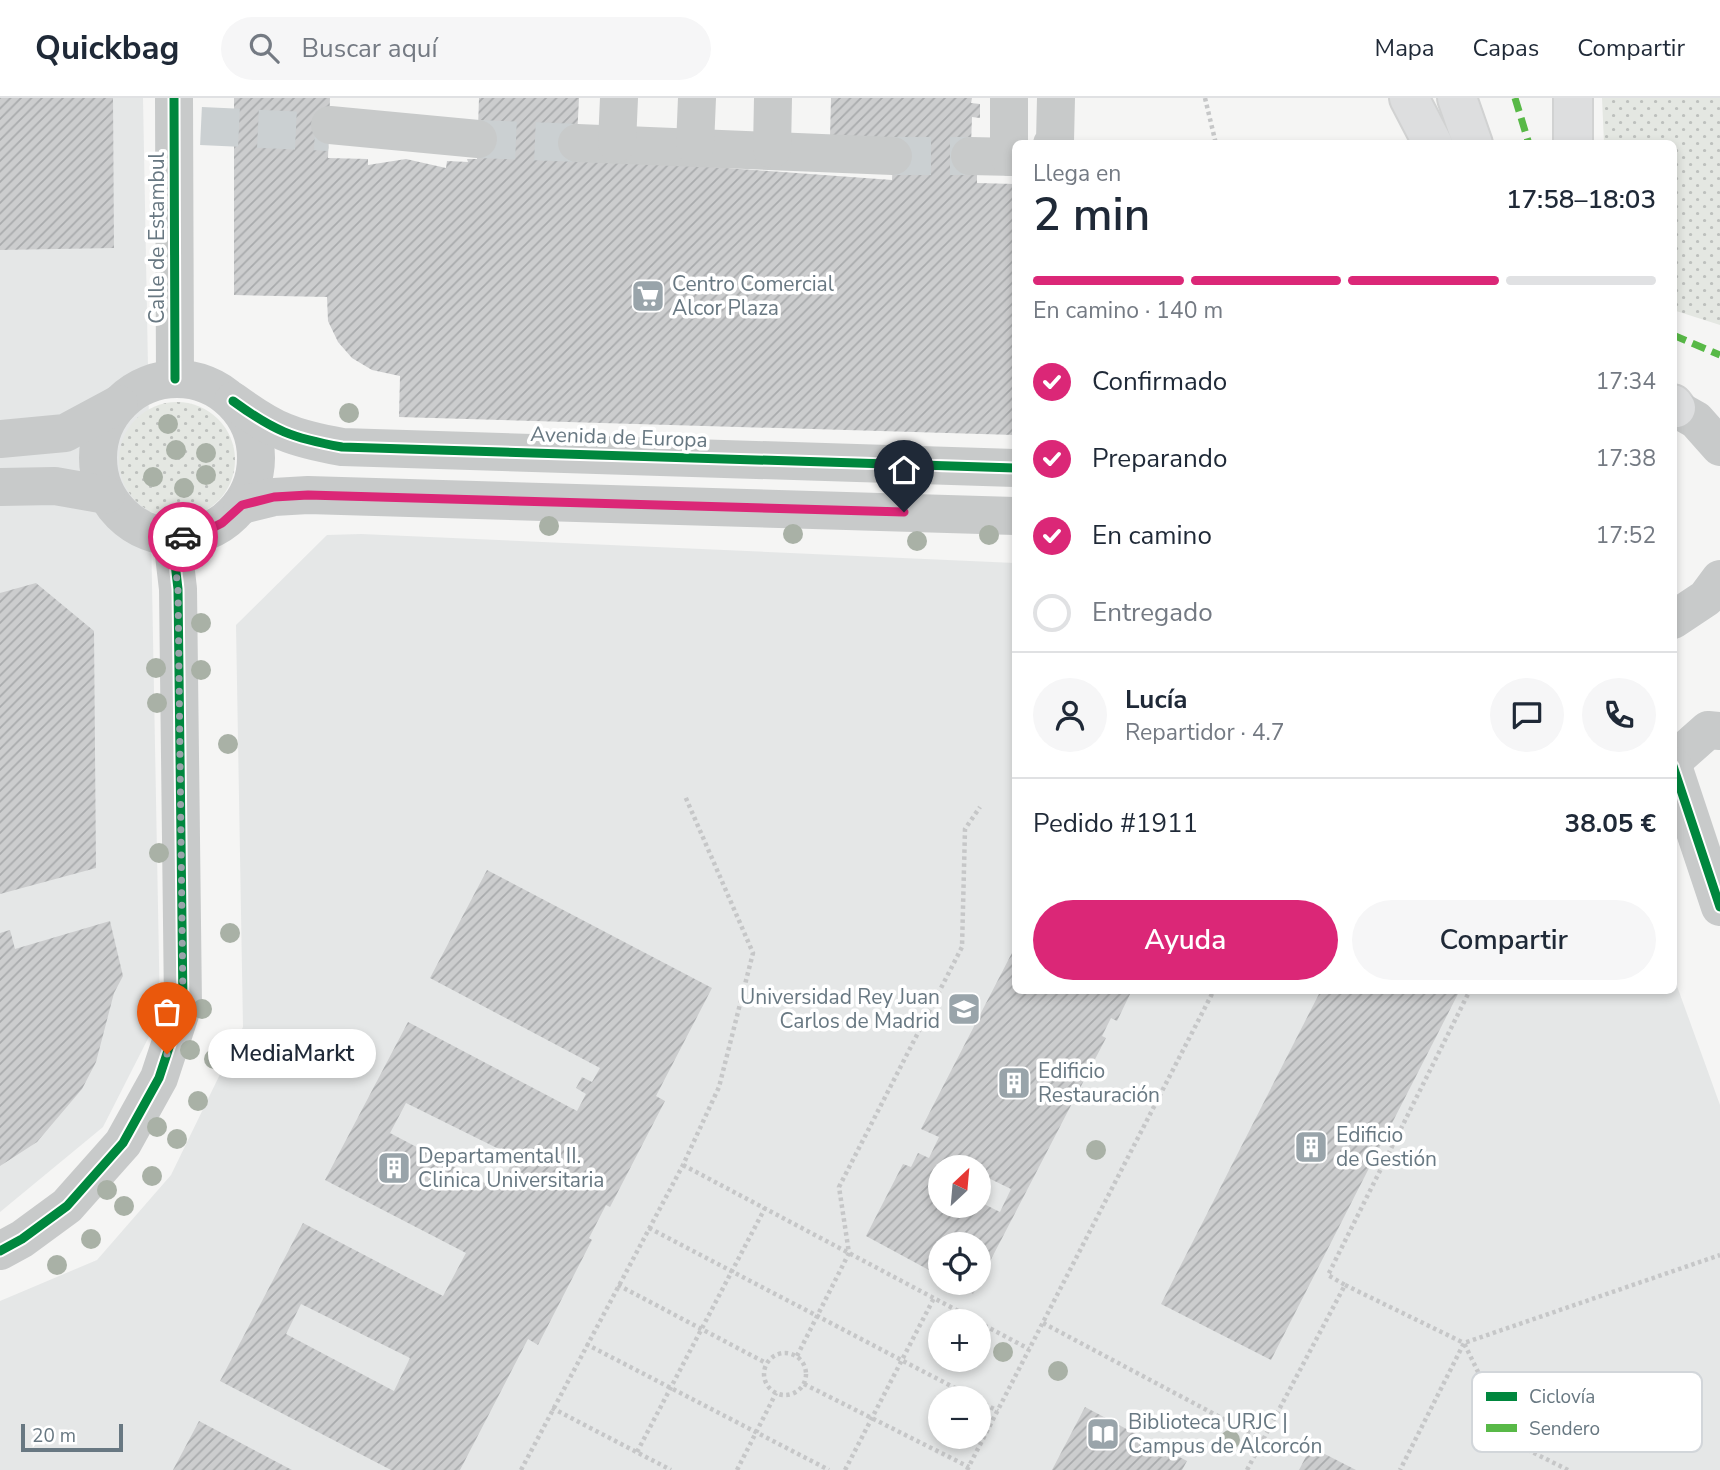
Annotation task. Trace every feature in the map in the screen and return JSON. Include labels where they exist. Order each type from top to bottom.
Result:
[{"type":"highway","points":[[1409,98],[1431,140]]},
{"type":"highway","points":[[1457,98],[1472,140]]},
{"type":"highway","points":[[1573,98],[1573,140]]},
{"type":"street","points":[[617,143],[619,98]]},
{"type":"street","points":[[695,146],[697,98]]},
{"type":"street","points":[[772,149],[773,98]]},
{"type":"street","points":[[970,156],[1012,157],[1009,98]]},
{"type":"street","points":[[1055,140],[1056,98]]},
{"type":"street","name":"Calle de Estambul","points":[[175,379],[183,116]]},
{"type":"street","points":[[335,130],[478,139]]},
{"type":"street","points":[[577,144],[617,143],[892,156]]},
{"type":"street","points":[[0,439],[65,433],[119,404],[135,390],[154,382],[175,379],[196,381],[216,388],[233,401],[246,419],[254,440],[257,463],[252,485],[242,505],[222,523],[198,535],[172,538],[145,531],[123,517],[106,495],[98,472],[98,447],[105,424],[119,404]]},
{"type":"street","name":"Avenida de Europa","points":[[233,401],[269,427],[295,438],[342,447],[1012,468]]},
{"type":"street","points":[[1677,409],[1696,420],[1720,447]]},
{"type":"street","points":[[0,487],[55,486],[106,495]]},
{"type":"street","points":[[242,505],[274,497],[308,495],[1012,516]]},
{"type":"street","points":[[0,1251],[22,1239],[67,1206],[123,1143],[159,1078],[183,1005],[178,603],[172,538]]},
{"type":"street","points":[[1677,617],[1706,598],[1720,579]]},
{"type":"street","points":[[1677,759],[1708,730],[1720,731]]},
{"type":"street","points":[[1677,775],[1720,907]]},
{"type":"path","points":[[1205,98],[1215,140]]},
{"type":"path","points":[[520,1470],[683,1165],[719,1087],[753,953],[685,796]]},
{"type":"path","points":[[797,1356],[849,1253],[839,1187],[962,947],[965,829],[980,807]]},
{"type":"path","points":[[804,1384],[968,1469],[1212,994]]},
{"type":"path","points":[[1468,994],[1328,1275],[1464,1343],[1478,1372]]},
{"type":"path","points":[[683,1165],[954,1309]]},
{"type":"path","points":[[637,1452],[765,1208]]},
{"type":"path","points":[[649,1228],[951,1386]]},
{"type":"path","points":[[1400,1470],[1464,1343],[1720,1255]]},
{"type":"path","points":[[618,1285],[766,1363]]},
{"type":"path","points":[[1247,1470],[1345,1285]]},
{"type":"path","points":[[845,1470],[934,1298]]},
{"type":"path","points":[[1043,1323],[1263,1440]]},
{"type":"path","points":[[991,1329],[1029,1349]]},
{"type":"path","points":[[586,1344],[830,1470]]},
{"type":"path","points":[[776,1354],[797,1356],[807,1372],[804,1384],[789,1395],[776,1393],[766,1384],[766,1363],[776,1354]]},
{"type":"path","points":[[737,1470],[776,1393]]},
{"type":"path","points":[[991,1407],[998,1411]]},
{"type":"path","points":[[552,1408],[671,1470]]},
{"type":"path","points":[[1534,1452],[1568,1470]]},
{"type":"shaded area","points":[[0,98],[143,98],[160,1015],[103,1127],[0,1212]]},
{"type":"shaded area","points":[[1602,98],[1720,98],[1720,325],[1677,311],[1677,140],[1604,140]]},
{"type":"shaded area","points":[[177,402],[199,406],[218,419],[231,438],[235,460],[231,482],[218,501],[199,514],[177,518],[155,514],[136,501],[123,482],[119,460],[123,438],[136,419],[155,406]]},
{"type":"shaded area","name":"Universidad Rey Juan Carlos de Madrid","points":[[361,534],[1012,563],[1012,994],[1677,994],[1677,986],[1720,1105],[1720,1470],[0,1470],[0,1301],[97,1260],[171,1175],[243,1027],[236,625],[327,535]]},
{"type":"building","points":[[0,98],[113,98],[114,248],[0,250]]},
{"type":"building","name":"Centro Comercial Alcor Plaza","points":[[234,98],[330,98],[328,158],[368,159],[368,165],[406,159],[446,168],[447,161],[468,162],[467,159],[477,159],[479,98],[579,98],[576,157],[892,180],[893,156],[830,137],[831,98],[972,98],[971,103],[980,104],[980,118],[972,117],[970,173],[977,174],[977,183],[1012,184],[1012,435],[399,417],[400,376],[372,370],[352,358],[338,342],[328,321],[327,297],[234,295]]},
{"type":"building","points":[[36,583],[94,631],[96,868],[0,894],[0,593]]},
{"type":"building","name":"Departamental II. Clinica Universitaria","points":[[487,870],[712,988],[656,1096],[665,1101],[610,1207],[606,1205],[589,1238],[592,1240],[538,1345],[528,1339],[460,1470],[391,1470],[220,1381],[303,1223],[443,1296],[466,1253],[325,1180],[408,1022],[577,1111],[586,1094],[576,1088],[582,1077],[592,1082],[600,1068],[430,978]],"holes":[[[406,1103],[515,1157],[498,1190],[390,1133]],[[301,1304],[410,1358],[394,1391],[286,1334]]]},
{"type":"building","points":[[110,921],[123,976],[114,993],[96,1062],[82,1089],[37,1142],[0,1166],[0,933],[10,930],[15,949]]},
{"type":"building","name":"Edificio Restauración","points":[[1012,953],[1012,994],[1130,994],[1117,1021],[1111,1018],[1102,1036],[1106,1038],[991,1259],[991,1232],[928,1232],[928,1270],[866,1236],[903,1164],[911,1167],[918,1153],[928,1158],[928,1218],[991,1218],[991,1208],[1000,1212],[1011,1189],[991,1179],[991,1155],[930,1155],[939,1137],[921,1129]]},
{"type":"building","name":"Edificio de Gestión","points":[[1319,994],[1458,994],[1271,1360],[1161,1304]]},
{"type":"building","name":"Biblioteca URJC | Campus de Alcorcón","points":[[1085,1407],[1187,1461],[1182,1470],[1052,1470]]},
{"type":"building","points":[[199,1421],[292,1470],[173,1470]]},
{"type":"building","points":[[1311,1447],[1356,1470],[1299,1470]]},
{"type":"tunnel","points":[[201,126],[329,132]]},
{"type":"tunnel","points":[[478,139],[577,143]]},
{"type":"tunnel","points":[[893,156],[970,156]]},
{"type":"marked path","points":[[1515,98],[1528,140]]},
{"type":"marked path","points":[[1677,337],[1720,355]]},
{"type":"cycle path","points":[[174,98],[175,379]]},
{"type":"cycle path","points":[[233,401],[260,420],[284,432],[342,447],[1012,468]]},
{"type":"cycle path","points":[[0,1251],[22,1239],[67,1206],[123,1143],[159,1078],[183,1005],[178,589],[172,538]]},
{"type":"cycle path","points":[[1677,778],[1720,907]]},
{"type":"way so far","points":[[167,1054],[183,1005],[178,589],[172,538],[183,537]]},
{"type":"place","name":"Centro Comercial Alcor Plaza","points":[[648,296]]},
{"type":"place","name":"Universidad Rey Juan Carlos de Madrid","points":[[964,1009]]},
{"type":"place","name":"MediaMarkt","points":[[167,1054]]},
{"type":"place","name":"Edificio Restauración","points":[[1014,1083]]},
{"type":"place","name":"Edificio de Gestión","points":[[1311,1147]]},
{"type":"place","name":"Departamental II. Clinica Universitaria","points":[[394,1168]]},
{"type":"place","name":"Biblioteca URJC | Campus de Alcorcón","points":[[1103,1434]]},
{"type":"route","points":[[183,537],[198,535],[222,523],[242,505],[274,497],[308,495],[904,512]]}]
